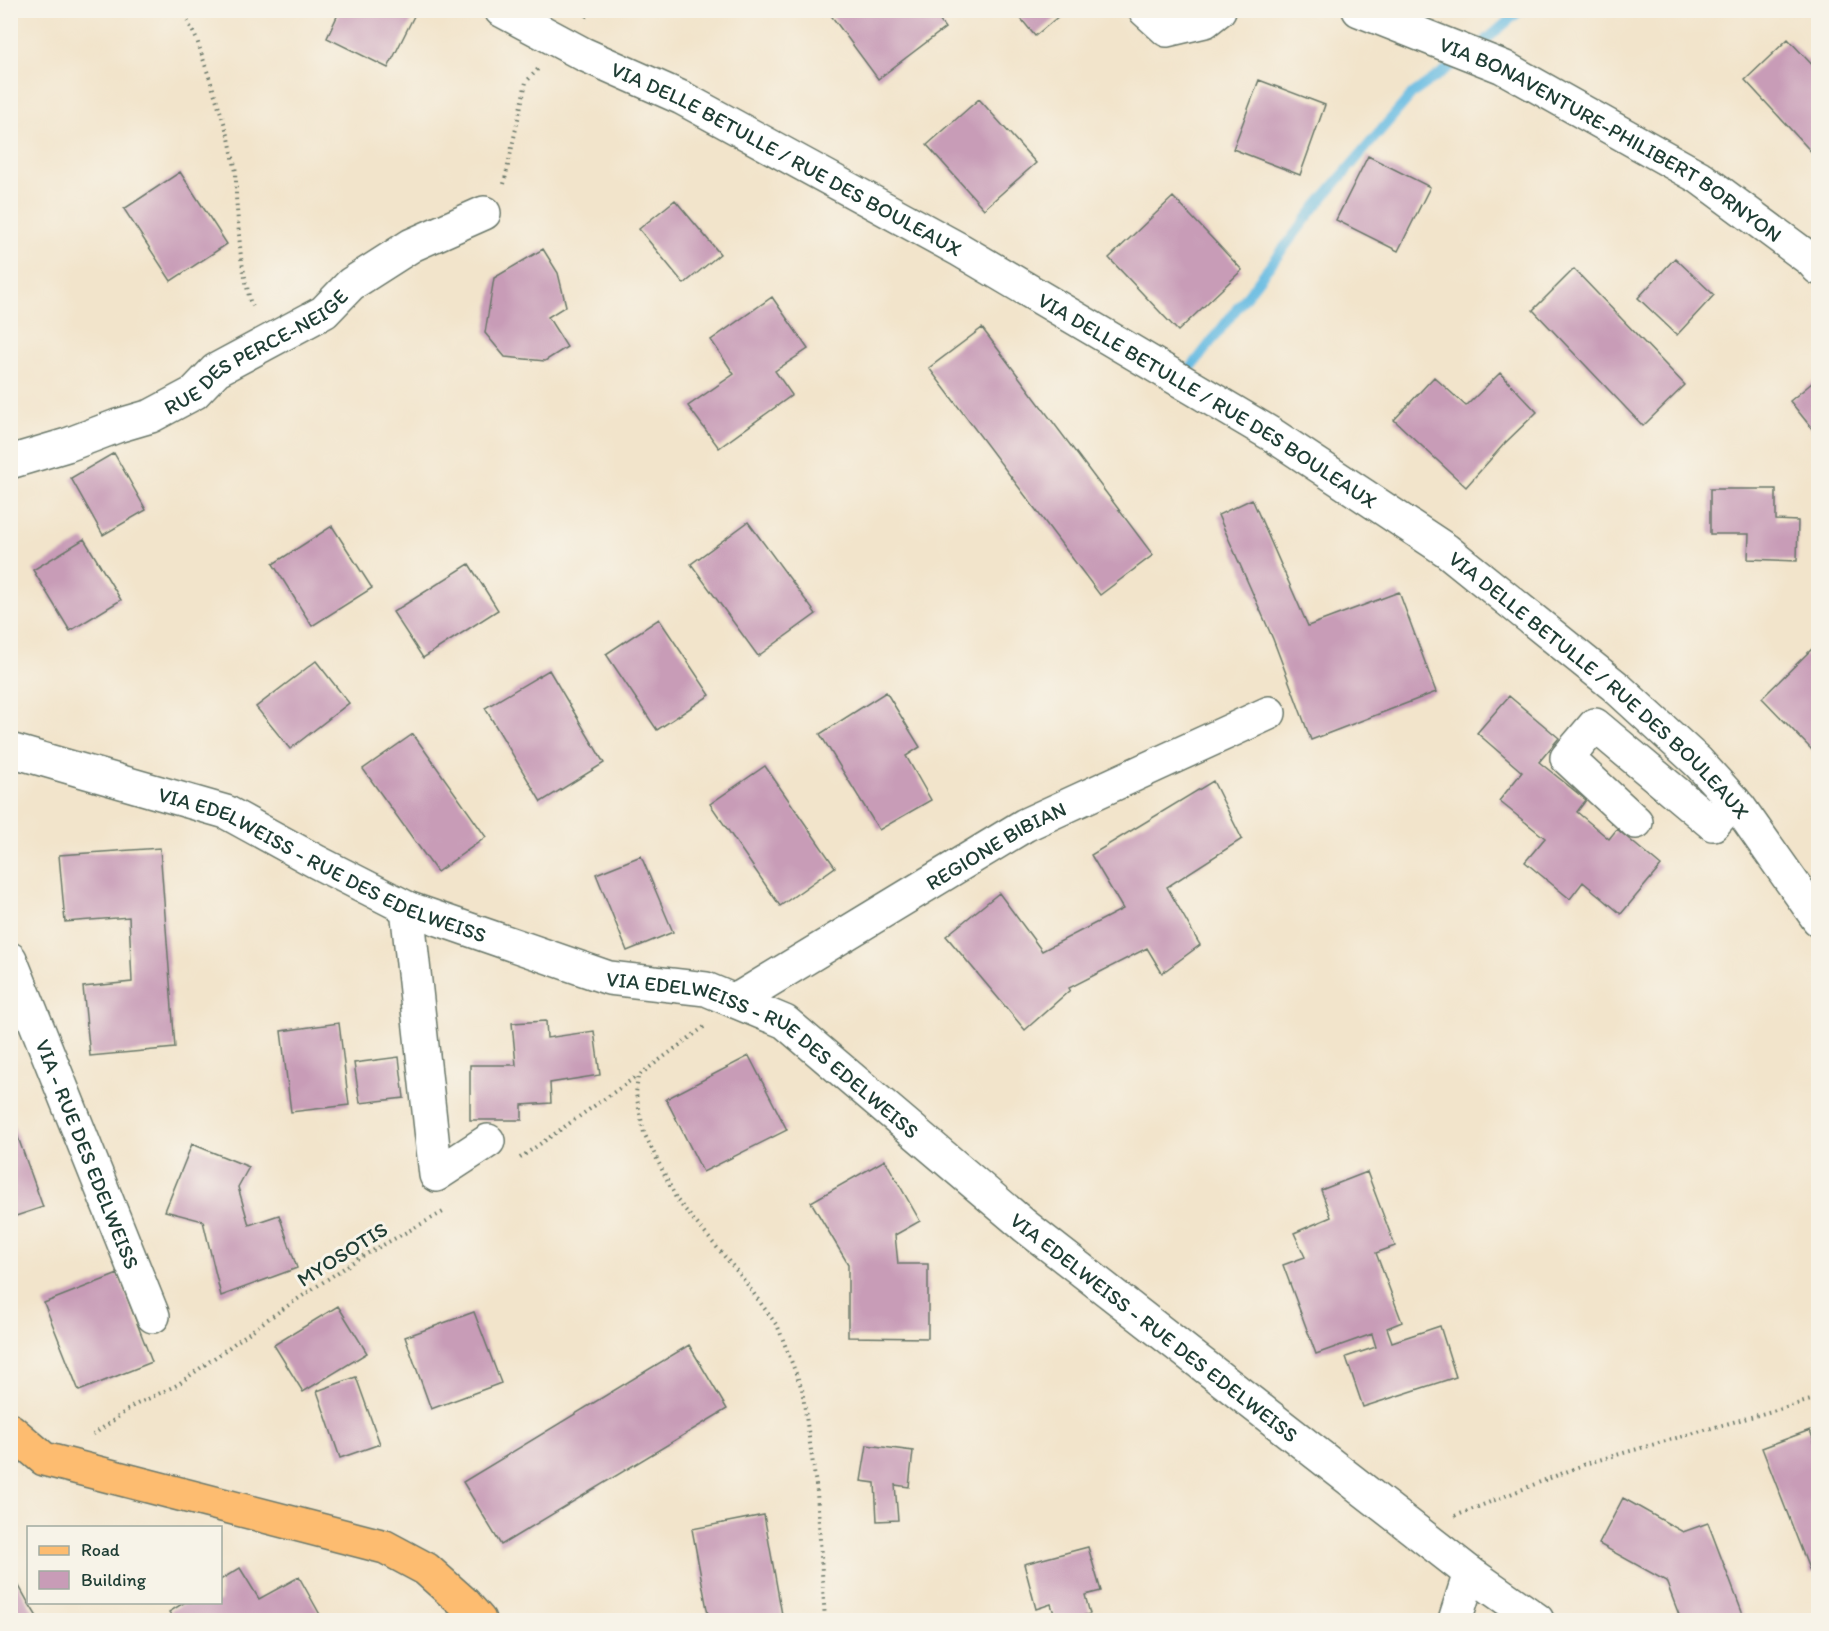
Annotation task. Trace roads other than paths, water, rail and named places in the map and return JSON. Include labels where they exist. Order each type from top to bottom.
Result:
[{"type":"main road","points":[[10,1430],[44,1459],[385,1548],[426,1569],[464,1603],[479,1620]]},
{"type":"street","name":"VIA DELLE BETULLE / RUE DES BOULEAUX","points":[[501,10],[682,98],[960,250],[1271,434],[1446,550],[1615,686],[1698,762],[1734,801],[1818,919]]},
{"type":"street","points":[[1145,10],[1167,30],[1205,21],[1219,10]]},
{"type":"street","name":"VIA BONAVENTURE-PHILIBERT BORNYON","points":[[1359,10],[1503,67],[1524,78],[1699,177],[1811,260],[1818,268]]},
{"type":"street","name":"RUE DES PERCE-NEIGE","points":[[10,462],[151,416],[194,393],[216,370],[324,312],[351,284],[412,244],[484,213]]},
{"type":"street","name":"REGIONE BIBIAN","points":[[735,1001],[1025,825],[1269,713]]},
{"type":"street","points":[[1636,822],[1567,758],[1595,725],[1713,824],[1734,801]]},
{"type":"street","name":"VIA EDELWEISS - RUE DES EDELWEISS","points":[[10,750],[226,812],[407,908],[609,978],[706,989],[785,1022],[1025,1226],[1470,1573],[1537,1620]]},
{"type":"street","points":[[407,908],[436,1175],[488,1141]]},
{"type":"street","name":"VIA - RUE DES EDELWEISS","points":[[10,959],[153,1316]]},
{"type":"street","points":[[1455,1620],[1470,1573]]},
{"type":"waterway","points":[[1190,369],[1317,205],[1412,94],[1479,46],[1521,10]]}]
